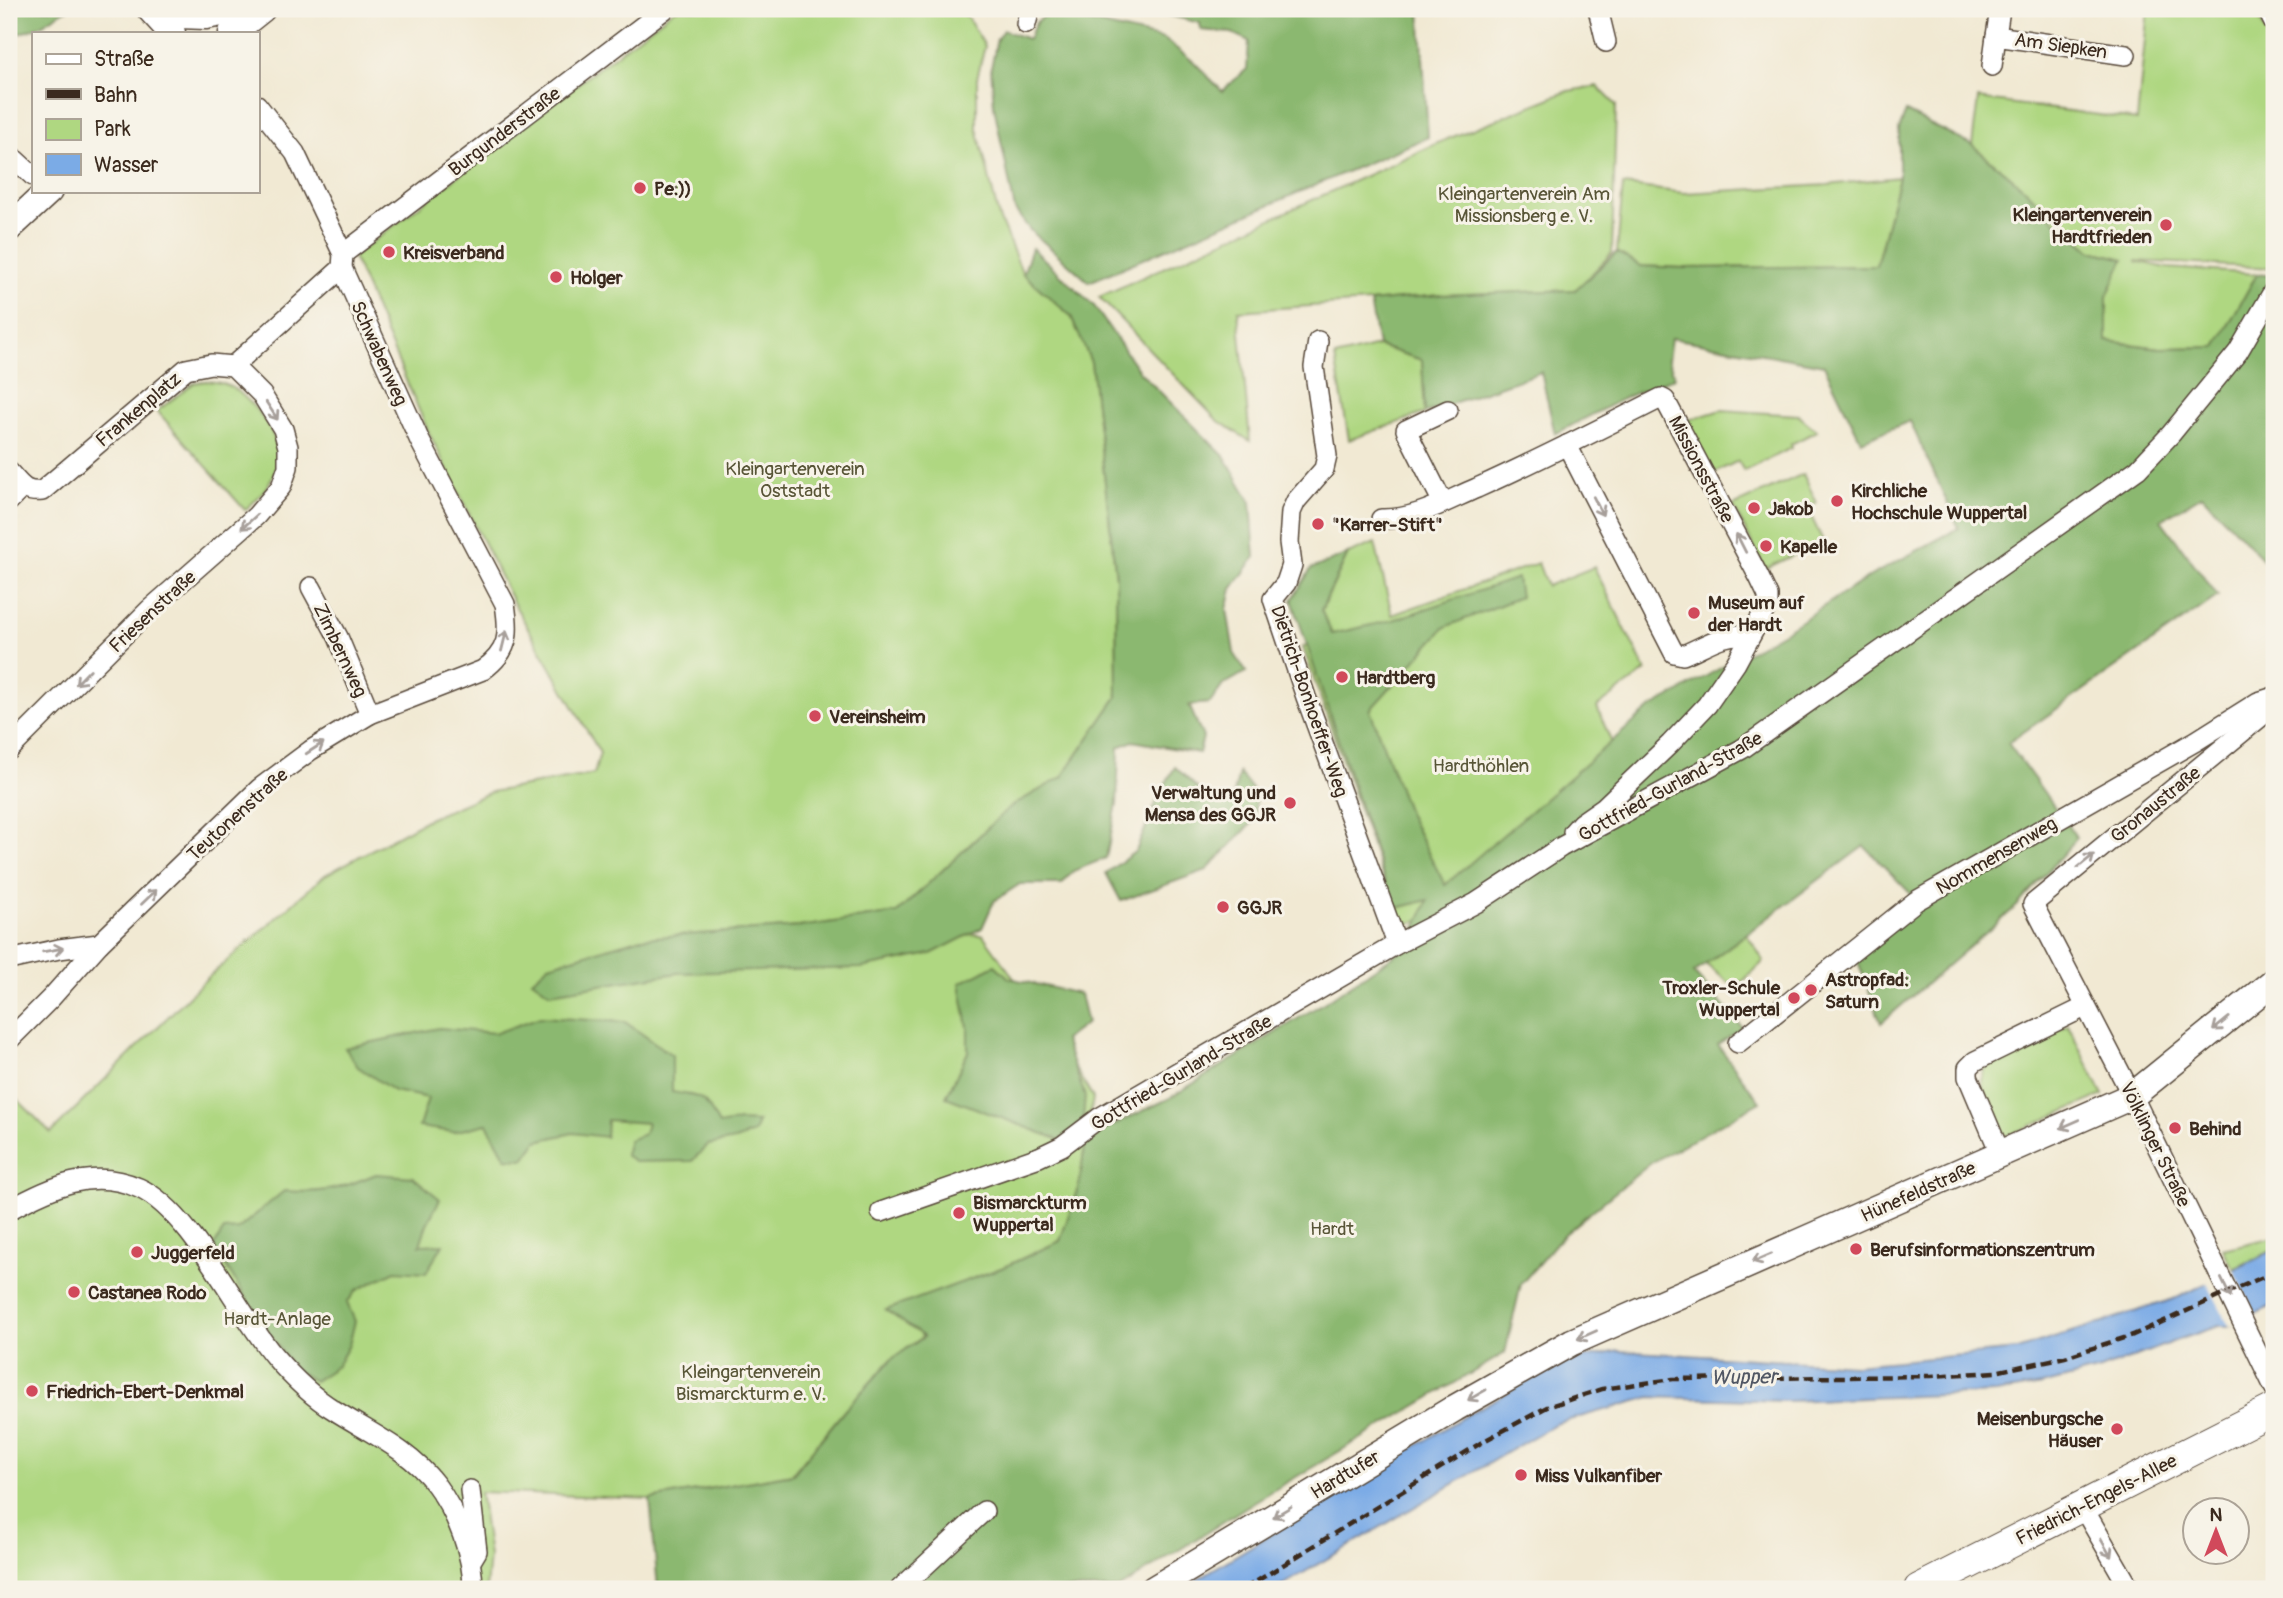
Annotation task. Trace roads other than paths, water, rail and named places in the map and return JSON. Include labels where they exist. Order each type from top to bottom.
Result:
[{"type":"main road","name":"Friedrich-Engels-Allee","points":[[1920,1589],[2274,1409]]},
{"type":"street","points":[[150,9],[198,32]]},
{"type":"street","points":[[173,19],[243,9]]},
{"type":"street","points":[[233,32],[262,9]]},
{"type":"street","name":"Burgunderstraße","points":[[233,366],[343,261],[665,9]]},
{"type":"street","points":[[1598,9],[1606,42]]},
{"type":"street","name":"Am Siepken","points":[[1992,66],[2000,9]]},
{"type":"street","points":[[2267,9],[2274,23]]},
{"type":"street","name":"Am Siepken","points":[[1996,36],[2126,55]]},
{"type":"street","name":"Schwabenweg","points":[[259,107],[295,153],[420,441],[505,604]]},
{"type":"street","points":[[9,154],[32,175]]},
{"type":"street","points":[[9,228],[48,192]]},
{"type":"street","name":"Gottfried-Gurland-Straße","points":[[881,1212],[1039,1157],[1062,1146],[1099,1118],[1397,944],[1476,903],[1561,847],[1742,749],[2138,468],[2171,434],[2238,352],[2274,290]]},
{"type":"street","name":"Dietrich-Bonhoeffer-Weg","points":[[1318,341],[1314,367],[1327,456],[1324,469],[1296,501],[1291,512],[1289,542],[1292,565],[1286,583],[1273,599],[1397,944]]},
{"type":"street","name":"Frankenplatz","points":[[16,494],[43,491],[186,369],[211,364],[233,366]]},
{"type":"street","name":"Friesenstraße","points":[[9,750],[149,610],[256,516],[281,487],[288,467],[288,447],[283,429],[262,395],[233,366]]},
{"type":"street","name":"Missionsstraße","points":[[1381,519],[1397,519],[1443,503],[1661,398],[1665,400],[1759,577],[1768,596],[1768,604],[1736,663],[1707,705],[1604,807],[1581,822],[1561,847]]},
{"type":"street","points":[[1443,503],[1406,430],[1448,410]]},
{"type":"street","points":[[1567,445],[1674,653],[1683,655],[1735,633],[1749,636]]},
{"type":"street","points":[[9,472],[16,494]]},
{"type":"street","name":"Zimbernweg","points":[[312,587],[338,638],[370,714]]},
{"type":"street","name":"Teutonenstraße","points":[[9,1040],[99,944],[260,788],[311,750],[370,714],[483,670],[498,659],[506,642],[505,604]]},
{"type":"street","name":"Gronaustraße","points":[[2033,904],[2263,716],[2274,700]]},
{"type":"street","name":"Nommensenweg","points":[[1738,1043],[1916,901],[2258,702],[2274,700]]},
{"type":"street","name":"Völklinger Straße","points":[[2033,904],[2132,1096],[2274,1387]]},
{"type":"street","points":[[9,960],[99,944]]},
{"type":"street","name":"Hünefeldstraße","points":[[1536,1361],[1572,1342],[2132,1096],[2274,981]]},
{"type":"street","points":[[2001,1155],[1968,1077],[1968,1068],[1975,1061],[2085,1007]]},
{"type":"street","points":[[9,1210],[71,1181],[107,1178],[146,1191],[176,1216],[271,1353],[293,1378],[333,1410],[400,1451],[425,1472],[438,1488],[454,1517],[470,1562],[473,1589]]},
{"type":"street","name":"Hardtufer","points":[[1154,1589],[1536,1361]]},
{"type":"street","points":[[470,1490],[477,1551],[470,1562]]},
{"type":"street","points":[[2082,1506],[2130,1589]]},
{"type":"street","points":[[900,1589],[984,1511]]},
{"type":"water","name":"Wupper","points":[[2274,1250],[2274,1305],[2230,1326],[2219,1326],[2180,1339],[2100,1370],[2042,1385],[1996,1393],[1787,1401],[1650,1397],[1555,1424],[1276,1589],[1181,1589],[1470,1413],[1563,1362],[1619,1351],[1855,1365],[2017,1350],[2177,1298]]},
{"type":"railway","points":[[1244,1589],[1484,1441],[1547,1407],[1602,1389],[1673,1379],[1931,1376],[1995,1372],[2065,1357],[2133,1335],[2274,1272]]},
{"type":"place","name":"Pe:))","points":[[640,188]]},
{"type":"place","name":"Kleingartenverein Hardtfrieden","points":[[2166,225]]},
{"type":"place","name":"Kreisverband","points":[[389,252]]},
{"type":"place","name":"Holger","points":[[556,277]]},
{"type":"place","name":"Kirchliche Hochschule Wuppertal","points":[[1837,501]]},
{"type":"place","name":"Jakob","points":[[1754,508]]},
{"type":"place","name":"\"Karrer-Stift\"","points":[[1318,524]]},
{"type":"place","name":"Kapelle","points":[[1766,546]]},
{"type":"place","name":"Museum auf der Hardt","points":[[1694,613]]},
{"type":"place","name":"Hardtberg","points":[[1342,677]]},
{"type":"place","name":"Vereinsheim","points":[[815,716]]},
{"type":"place","name":"Verwaltung und Mensa des GGJR","points":[[1290,803]]},
{"type":"place","name":"GGJR","points":[[1223,907]]},
{"type":"place","name":"Astropfad: Saturn","points":[[1811,990]]},
{"type":"place","name":"Troxler-Schule Wuppertal","points":[[1794,998]]},
{"type":"place","name":"Behind","points":[[2175,1128]]},
{"type":"place","name":"Bismarckturm Wuppertal","points":[[959,1213]]},
{"type":"place","name":"Berufsinformationszentrum","points":[[1856,1249]]},
{"type":"place","name":"Juggerfeld","points":[[137,1252]]},
{"type":"place","name":"Castanea Rodo","points":[[74,1292]]},
{"type":"place","name":"Friedrich-Ebert-Denkmal","points":[[32,1391]]},
{"type":"place","name":"Meisenburgsche Häuser","points":[[2117,1429]]},
{"type":"place","name":"Miss Vulkanfiber","points":[[1521,1475]]},
{"type":"park label","name":"Kleingartenverein Am Missionsberg e. V.","points":[[1524,204]]},
{"type":"park label","name":"Kleingartenverein Oststadt","points":[[795,479]]},
{"type":"park label","name":"Hardthöhlen","points":[[1481,765]]},
{"type":"park label","name":"Hardt","points":[[1332,1228]]},
{"type":"park label","name":"Hardt-Anlage","points":[[277,1318]]},
{"type":"park label","name":"Kleingartenverein Bismarckturm e. V.","points":[[751,1382]]}]
